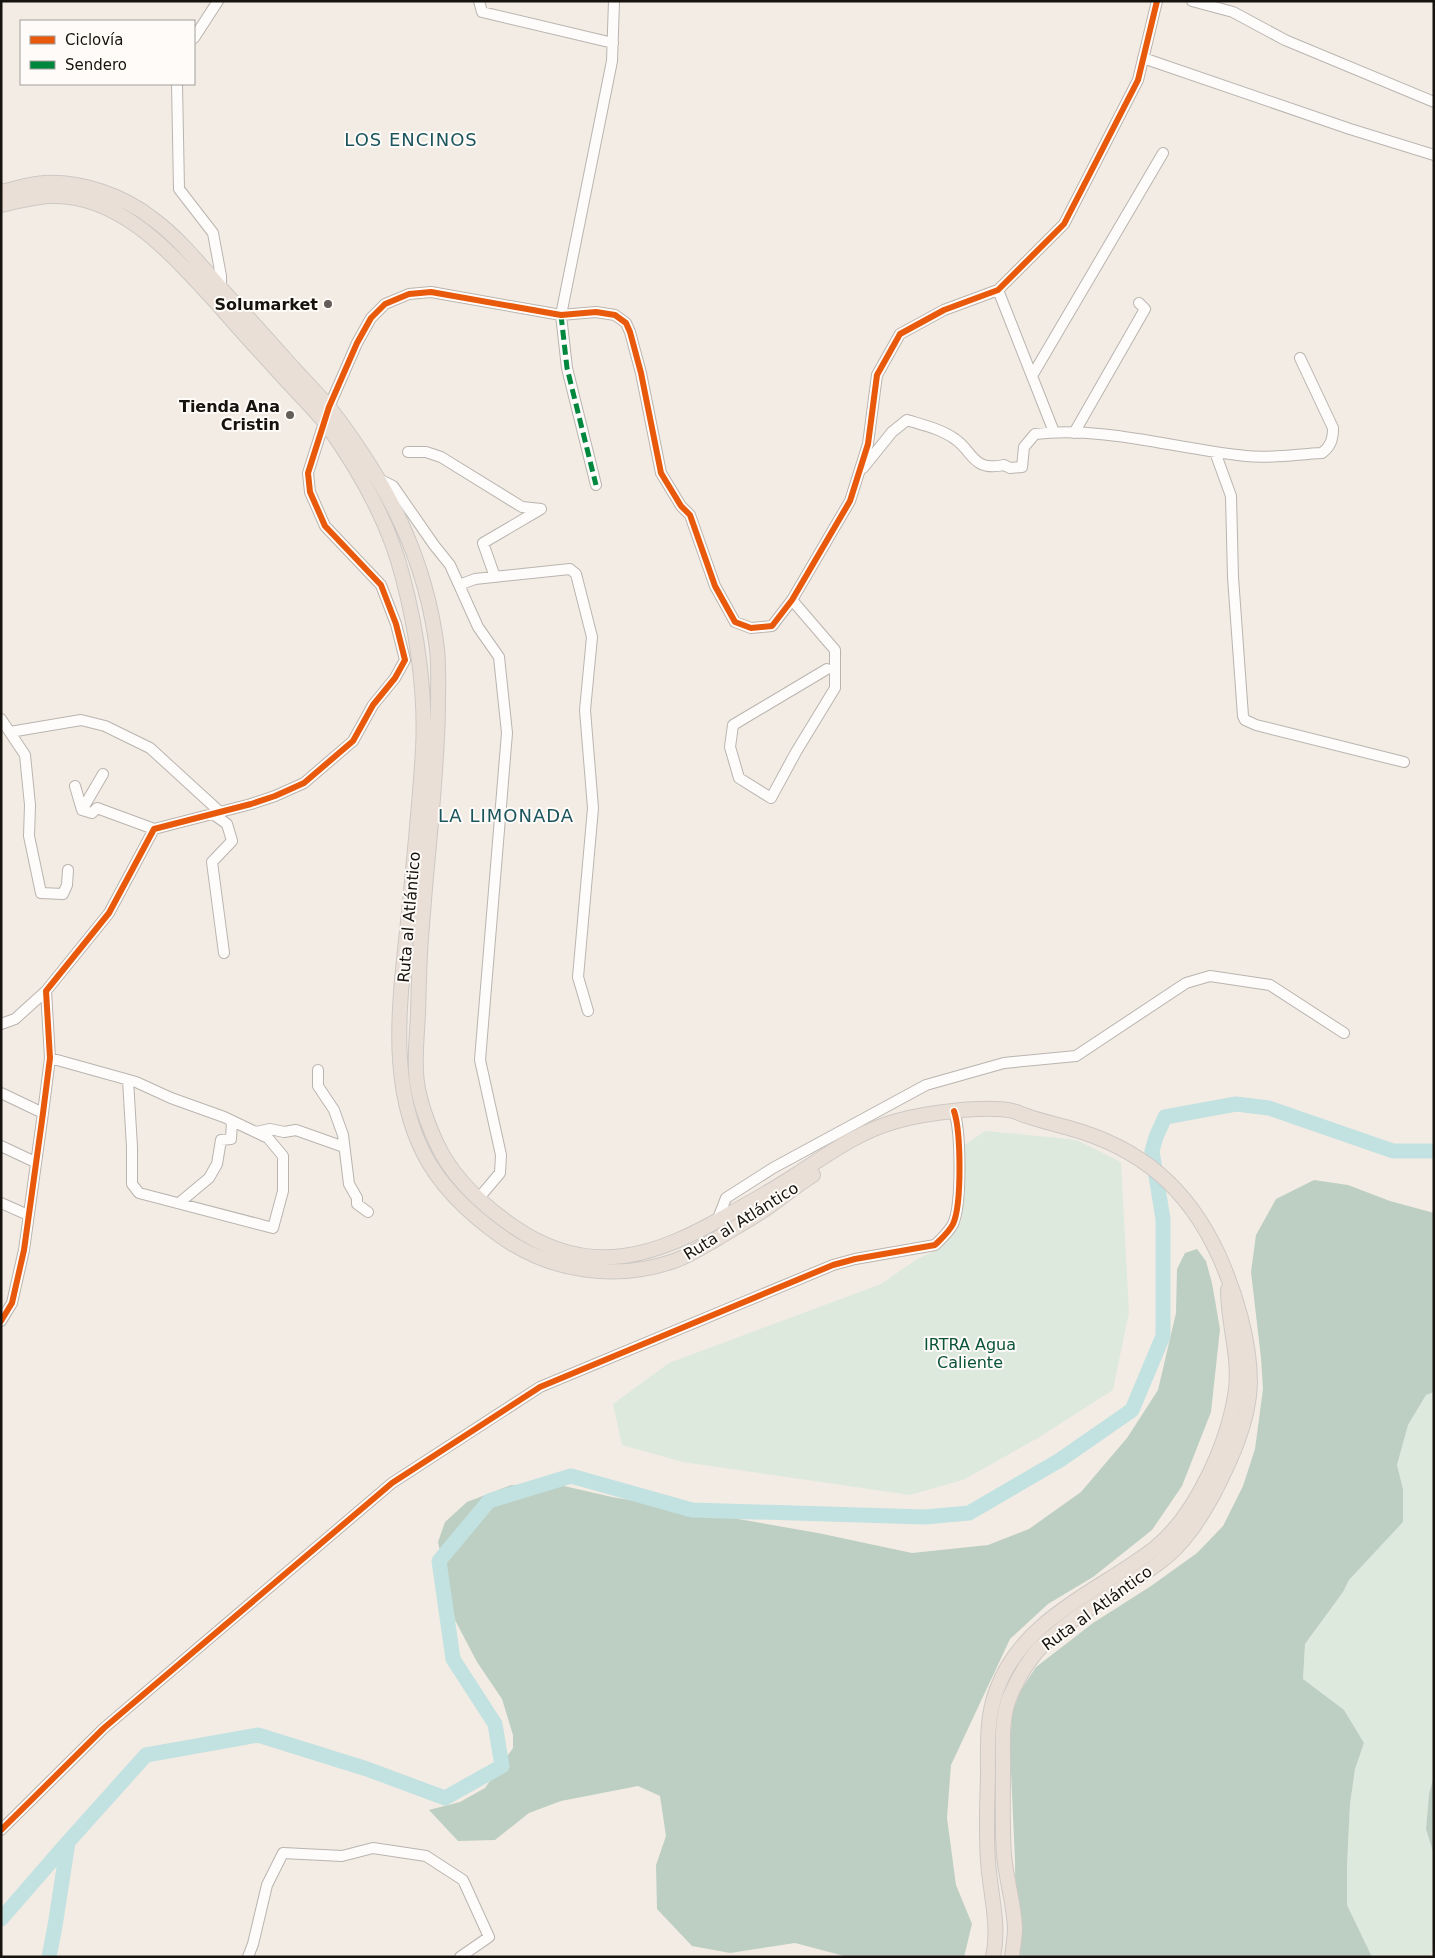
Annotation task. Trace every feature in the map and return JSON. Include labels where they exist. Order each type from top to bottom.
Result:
[{"type":"highway","name":"Ruta al Atlántico","points":[[1,192],[28,185],[50,183],[76,186],[98,191],[127,202],[155,220],[221,288],[329,407],[379,479],[401,521],[420,568],[437,649],[438,741],[420,944],[416,1074],[422,1106],[439,1150],[464,1186],[488,1208],[524,1234],[562,1250],[585,1256],[615,1258],[654,1250],[687,1238],[784,1183],[856,1138],[892,1122],[990,1110],[1014,1111],[1114,1144],[1144,1162],[1170,1182],[1187,1202],[1202,1225],[1218,1254],[1237,1305],[1244,1336],[1250,1387],[1244,1419],[1223,1476],[1189,1536],[1166,1557],[1072,1622],[1042,1646],[1026,1666],[1013,1690],[1004,1712],[1004,1855],[1015,1924],[1012,1957]]},
{"type":"highway","name":"Ruta al Atlántico","points":[[1,204],[51,196],[68,197],[90,202],[118,213],[149,235],[179,262],[324,422],[357,471],[382,518],[396,550],[402,574],[422,690],[423,743],[399,1038],[404,1094],[416,1136],[426,1158],[460,1203],[486,1225],[519,1248],[556,1264],[591,1271],[646,1269],[677,1260],[704,1246],[764,1210],[855,1147],[891,1131],[955,1115]]},
{"type":"highway","name":"Ruta al Atlántico","points":[[993,1957],[995,1949],[994,1921],[988,1860],[987,1805],[990,1712],[997,1688],[1022,1645],[1056,1615],[1156,1547],[1174,1528],[1203,1487],[1211,1472],[1226,1430],[1236,1389],[1236,1363],[1228,1309],[1227,1278]]},
{"type":"street","points":[[195,36],[218,1]]},
{"type":"street","points":[[479,1],[482,12],[613,43]]},
{"type":"street","points":[[596,485],[567,368],[561,315],[612,61],[614,1]]},
{"type":"street","points":[[82,810],[92,813],[97,808],[154,829],[275,796],[304,783],[353,741],[373,705],[395,678],[405,660],[396,624],[381,585],[326,526],[310,492],[308,473],[329,407],[357,343],[371,318],[385,304],[409,294],[431,292],[561,315],[596,312],[615,316],[626,323],[641,373],[661,473],[681,506],[690,515],[715,586],[735,622],[752,628],[772,626],[792,600],[850,501],[868,444],[877,375],[900,334],[944,310],[998,290],[1064,224],[1138,80],[1157,1]]},
{"type":"street","points":[[1192,1],[1233,12],[1285,40],[1434,102]]},
{"type":"street","points":[[1143,58],[1350,129],[1434,155]]},
{"type":"street","points":[[177,85],[178,189],[213,233],[221,276],[221,288]]},
{"type":"street","points":[[1032,376],[1163,153]]},
{"type":"street","points":[[998,290],[1054,432]]},
{"type":"street","points":[[1074,433],[1145,309],[1139,303]]},
{"type":"street","points":[[859,473],[892,432],[907,420],[933,428],[956,439],[976,462],[994,467],[1004,464],[1010,468],[1022,468],[1024,447],[1035,434],[1054,432],[1123,438],[1250,456],[1322,453],[1329,448],[1334,438],[1333,428],[1300,358]]},
{"type":"street","points":[[408,452],[426,452],[441,457],[522,507],[541,509],[483,543],[496,577]]},
{"type":"street","points":[[1216,452],[1231,496],[1242,716],[1245,720],[1256,725],[1404,762]]},
{"type":"street","points":[[379,479],[392,486],[450,565],[478,627],[499,657],[507,733],[480,1060],[501,1155],[500,1173],[478,1199]]},
{"type":"street","points":[[459,585],[475,579],[570,569],[576,574],[592,638],[585,710],[593,808],[578,977],[588,1010]]},
{"type":"street","points":[[792,600],[834,650],[835,688],[796,752],[771,798],[739,778],[730,747],[732,725],[827,669]]},
{"type":"street","points":[[1,719],[24,755],[29,796],[30,836],[41,893],[63,894],[67,886],[68,870]]},
{"type":"street","points":[[10,732],[81,720],[105,726],[150,748],[228,824],[232,842],[212,862],[224,953]]},
{"type":"street","points":[[82,810],[103,774]]},
{"type":"street","points":[[75,786],[82,810]]},
{"type":"street","points":[[1,1024],[14,1019],[46,991],[109,912],[154,829]]},
{"type":"street","points":[[717,1221],[726,1198],[773,1168],[926,1086],[1004,1062],[1076,1056],[1186,983],[1210,976],[1270,985],[1344,1034]]},
{"type":"street","points":[[1,1321],[12,1304],[24,1250],[43,1113],[50,1058],[46,991]]},
{"type":"street","points":[[50,1058],[128,1080],[232,1121],[268,1138],[282,1156],[284,1191],[273,1228],[139,1193],[132,1184],[128,1080]]},
{"type":"street","points":[[318,1070],[318,1086],[334,1110],[343,1135],[349,1184],[357,1204],[368,1212]]},
{"type":"street","points":[[1,1093],[43,1113]]},
{"type":"street","points":[[1,1830],[104,1728],[392,1483],[540,1387],[833,1265],[855,1259],[936,1245],[952,1225],[958,1205],[955,1115]]},
{"type":"street","points":[[179,1203],[209,1178],[217,1164],[221,1140],[231,1138],[232,1121]]},
{"type":"street","points":[[256,1132],[270,1129],[284,1132],[296,1130],[344,1147]]},
{"type":"street","points":[[1,1146],[35,1162]]},
{"type":"street","points":[[1,1203],[28,1215]]},
{"type":"street","points":[[248,1957],[253,1944],[267,1885],[283,1854],[342,1856],[373,1848],[426,1856],[463,1880],[489,1937],[460,1957]]},
{"type":"green space","name":"IRTRA Agua Caliente","points":[[985,1131],[1079,1141],[1121,1162],[1129,1312],[1113,1390],[1038,1438],[963,1480],[910,1495],[683,1462],[622,1445],[613,1404],[669,1363],[881,1284],[917,1259],[941,1248],[961,1222],[964,1170],[960,1148]]},
{"type":"green space","points":[[1314,1180],[1348,1185],[1390,1201],[1434,1213],[1434,1392],[1426,1395],[1408,1425],[1397,1465],[1403,1489],[1403,1522],[1349,1580],[1343,1592],[1305,1644],[1303,1679],[1344,1710],[1364,1743],[1355,1769],[1350,1804],[1347,1905],[1372,1957],[1016,1957],[1015,1861],[1010,1749],[1012,1713],[1021,1690],[1036,1667],[1093,1623],[1151,1586],[1197,1553],[1223,1526],[1243,1486],[1255,1449],[1263,1389],[1251,1272],[1256,1235],[1276,1199]]},
{"type":"green space","points":[[1197,1249],[1206,1261],[1220,1329],[1211,1412],[1182,1486],[1152,1530],[1093,1577],[1048,1604],[1010,1639],[951,1765],[947,1818],[956,1885],[972,1924],[964,1957],[848,1957],[795,1943],[730,1953],[692,1946],[657,1909],[656,1865],[666,1836],[660,1796],[638,1786],[561,1801],[529,1813],[495,1840],[458,1841],[429,1810],[460,1802],[485,1788],[513,1748],[513,1735],[502,1699],[477,1662],[455,1620],[438,1542],[445,1522],[467,1502],[511,1485],[564,1486],[612,1497],[818,1533],[912,1553],[988,1545],[1029,1529],[1081,1492],[1127,1438],[1158,1390],[1176,1313],[1177,1269],[1185,1253]]},
{"type":"green space","points":[[1434,1392],[1434,1776],[1429,1794],[1426,1829],[1434,1855],[1434,1948],[1429,1957],[1372,1957],[1347,1905],[1350,1804],[1355,1769],[1364,1743],[1318,1691],[1303,1679],[1305,1644],[1343,1592],[1349,1580],[1403,1522],[1403,1489],[1397,1465],[1408,1425],[1426,1395]]},
{"type":"green space","points":[[1434,1776],[1434,1855],[1426,1829],[1429,1794]]},
{"type":"waterway","points":[[49,1957],[68,1842],[146,1755],[258,1735],[367,1769],[445,1798],[502,1766],[495,1724],[453,1659],[439,1561],[489,1501],[571,1476],[692,1510],[925,1517],[969,1513],[1060,1460],[1132,1410],[1163,1336],[1163,1219],[1152,1151],[1165,1117],[1236,1104],[1269,1108],[1393,1151],[1434,1151]]},
{"type":"waterway","points":[[1,1919],[68,1842]]},
{"type":"marked path","points":[[561,315],[567,368],[596,485]]},
{"type":"cycle path","points":[[1,1321],[12,1303],[24,1250],[43,1113],[50,1058],[46,991],[109,913],[154,829],[251,804],[304,783],[353,741],[373,705],[395,678],[405,660],[396,624],[381,585],[325,526],[310,492],[308,473],[329,407],[357,343],[371,318],[385,304],[409,294],[431,292],[561,315],[596,312],[615,315],[626,323],[641,373],[661,473],[681,506],[690,515],[715,586],[735,622],[751,628],[772,626],[792,600],[850,501],[868,444],[877,375],[900,334],[944,310],[998,290],[1064,224],[1138,80],[1157,1]]},
{"type":"cycle path","points":[[1,1830],[104,1728],[392,1483],[540,1387],[833,1265],[855,1259],[935,1245],[953,1224],[958,1201],[960,1168],[954,1111]]},
{"type":"place","name":"Solumarket","points":[[328,304]]},
{"type":"place","name":"Tienda Ana Cristin","points":[[290,415]]},
{"type":"district","name":"LOS ENCINOS","points":[[411,139]]},
{"type":"district","name":"LA LIMONADA","points":[[506,815]]}]
